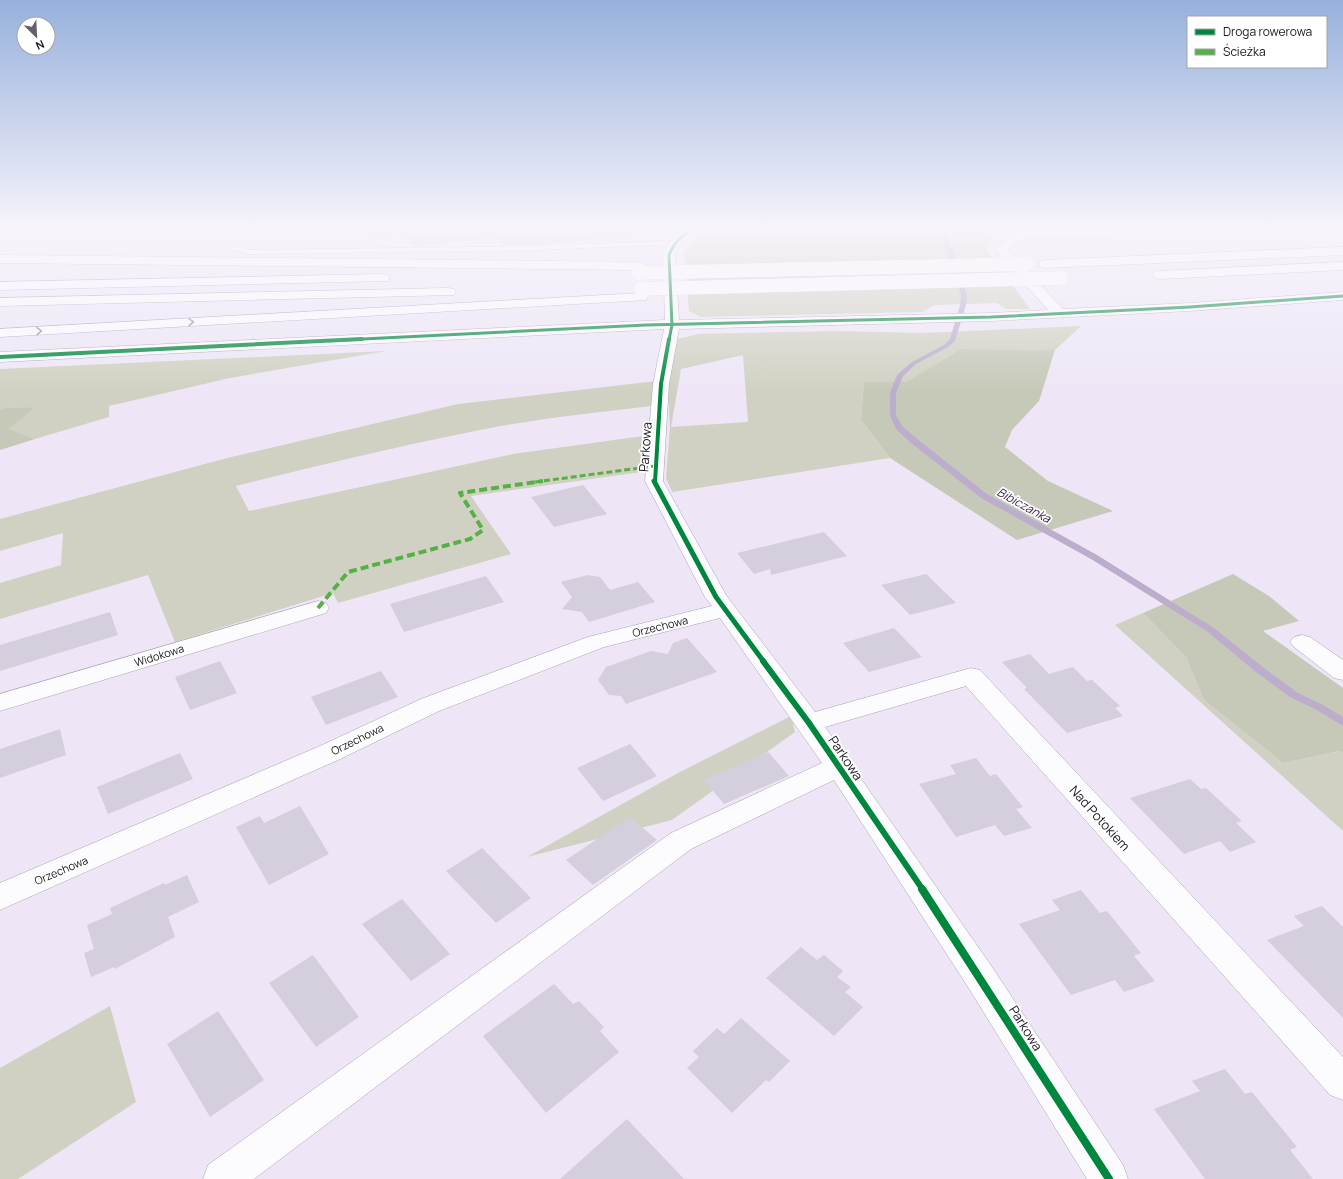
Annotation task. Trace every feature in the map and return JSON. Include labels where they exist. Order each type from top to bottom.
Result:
[{"type":"main road","points":[[0,286],[146,283]]},
{"type":"main road","name":"Parkowa","points":[[670,283],[672,325],[661,384],[654,481],[716,597],[809,723],[980,977],[1109,1179]]},
{"type":"main road","points":[[0,333],[761,286],[873,283]]},
{"type":"main road","points":[[1032,283],[1060,313]]},
{"type":"main road","points":[[0,302],[459,292]]},
{"type":"main road","points":[[475,292],[641,293]]},
{"type":"main road","points":[[0,357],[672,325],[932,319],[1190,307],[1343,296]]},
{"type":"main road","name":"Widokowa","points":[[0,702],[318,608]]},
{"type":"main road","name":"Orzechowa","points":[[0,897],[292,770],[430,705],[596,642],[725,610]]},
{"type":"main road","points":[[1302,642],[1343,672]]},
{"type":"main road","name":"Nad Potokiem","points":[[809,723],[971,676],[1343,1083]]},
{"type":"main road","points":[[222,1179],[681,841],[838,767]]},
{"type":"shaded area","points":[[687,283],[1011,283],[1030,309],[1006,309],[997,303],[934,305],[922,312],[701,317],[689,311]]},
{"type":"shaded area","points":[[1081,326],[1055,350],[960,349],[906,382],[864,382],[861,420],[890,458],[672,492],[666,478],[670,428],[667,373],[674,340],[698,334],[836,331],[923,333]],"holes":[[[743,355],[748,422],[671,427],[681,369]]]},
{"type":"shaded area","points":[[386,351],[230,378],[109,406],[109,417],[35,439],[9,429],[34,407],[5,408],[0,410],[0,369]]},
{"type":"shaded area","points":[[657,381],[652,406],[519,423],[445,437],[236,486],[249,511],[513,454],[643,436],[641,472],[471,496],[511,554],[338,603],[333,593],[175,642],[148,575],[0,619],[0,583],[61,565],[63,533],[0,551],[0,519],[227,458],[458,404]]},
{"type":"shaded area","points":[[1143,613],[1186,657],[1204,700],[1283,763],[1340,751],[1343,754],[1343,831],[1115,625]]},
{"type":"shaded area","points":[[791,716],[795,732],[672,820],[527,857],[676,774]]},
{"type":"shaded area","points":[[110,1006],[136,1102],[18,1179],[0,1179],[0,1068]]},
{"type":"green space","points":[[960,349],[1055,350],[1039,401],[1012,430],[1005,447],[1048,481],[1113,511],[1017,540],[890,458],[861,420],[864,382],[906,382]]},
{"type":"green space","points":[[35,407],[9,429],[35,439],[0,450],[0,410],[5,408]]},
{"type":"green space","points":[[1233,574],[1269,596],[1299,621],[1263,631],[1343,688],[1343,754],[1340,751],[1283,763],[1204,700],[1186,657],[1143,613]]},
{"type":"building","points":[[583,485],[607,514],[554,527],[531,497]]},
{"type":"building","points":[[824,532],[847,556],[771,575],[770,569],[754,574],[737,553]]},
{"type":"building","points":[[926,574],[956,603],[910,615],[881,585]]},
{"type":"building","points":[[588,575],[600,577],[610,590],[638,582],[655,602],[589,622],[582,612],[562,609],[572,597],[561,582]]},
{"type":"building","points":[[486,576],[504,602],[404,632],[390,604]]},
{"type":"building","points":[[110,612],[118,635],[0,671],[0,645]]},
{"type":"building","points":[[894,628],[922,657],[869,672],[843,643]]},
{"type":"building","points":[[687,638],[717,672],[626,704],[621,696],[609,695],[598,680],[606,667],[651,651],[668,654],[673,643]]},
{"type":"building","points":[[1030,654],[1049,674],[1073,667],[1087,681],[1092,680],[1120,706],[1115,708],[1123,716],[1067,733],[1024,689],[1027,688],[1002,662]]},
{"type":"building","points":[[220,661],[237,693],[190,710],[175,677]]},
{"type":"building","points":[[381,671],[398,697],[326,725],[311,697]]},
{"type":"building","points":[[60,729],[66,755],[0,778],[0,749]]},
{"type":"building","points":[[630,744],[657,776],[603,801],[577,768]]},
{"type":"building","points":[[768,752],[789,776],[724,804],[704,780]]},
{"type":"building","points":[[180,753],[193,779],[108,814],[97,787]]},
{"type":"building","points":[[976,758],[990,776],[996,774],[1023,807],[1016,809],[1032,828],[1004,836],[995,825],[956,837],[919,784],[956,774],[950,765]]},
{"type":"building","points":[[1190,779],[1201,789],[1206,788],[1242,821],[1236,823],[1256,842],[1230,852],[1220,841],[1184,854],[1130,798]]},
{"type":"building","points":[[300,806],[329,854],[269,885],[236,827],[260,816],[264,823]]},
{"type":"building","points":[[630,817],[657,840],[593,885],[566,860]]},
{"type":"building","points":[[482,848],[531,898],[496,923],[446,871]]},
{"type":"building","points":[[187,875],[199,902],[168,917],[175,937],[115,969],[114,967],[91,977],[84,953],[94,949],[87,925],[112,914],[110,908],[164,883],[165,885]]},
{"type":"building","points":[[1081,890],[1100,913],[1107,911],[1141,953],[1134,956],[1155,981],[1124,992],[1115,980],[1071,995],[1019,924],[1060,910],[1052,900]]},
{"type":"building","points":[[402,899],[450,954],[411,981],[362,924]]},
{"type":"building","points":[[1322,906],[1343,927],[1343,1018],[1267,940],[1304,926],[1294,916]]},
{"type":"building","points":[[801,947],[817,960],[824,955],[843,971],[837,977],[851,987],[845,992],[863,1007],[834,1036],[766,978]]},
{"type":"building","points":[[313,955],[359,1017],[316,1047],[269,983]]},
{"type":"building","points":[[554,984],[573,1004],[579,1001],[604,1027],[600,1031],[619,1052],[546,1113],[483,1036]]},
{"type":"building","points":[[218,1011],[264,1080],[210,1117],[167,1044]]},
{"type":"building","points":[[741,1018],[790,1061],[769,1082],[766,1080],[732,1113],[687,1068],[699,1057],[693,1051],[717,1028],[724,1034]]},
{"type":"building","points":[[1225,1069],[1245,1094],[1252,1092],[1297,1147],[1290,1150],[1313,1179],[1205,1179],[1154,1109],[1200,1091],[1192,1081]]},
{"type":"building","points":[[627,1119],[684,1179],[560,1179]]},
{"type":"waterway","name":"Bibiczanka","points":[[961,283],[964,296],[963,305],[953,340],[946,346],[914,363],[900,375],[893,393],[893,415],[899,427],[913,440],[984,496],[1094,557],[1211,630],[1260,670],[1294,695],[1319,707],[1343,722]]},
{"type":"marked path","points":[[318,608],[348,572],[470,539],[483,530],[460,493],[655,466]]},
{"type":"cycle path","points":[[670,283],[672,325],[661,384],[654,481],[716,597],[809,723],[892,844],[980,977],[1109,1179]]},
{"type":"cycle path","points":[[0,357],[646,325],[991,317],[1190,307],[1343,296]]}]
